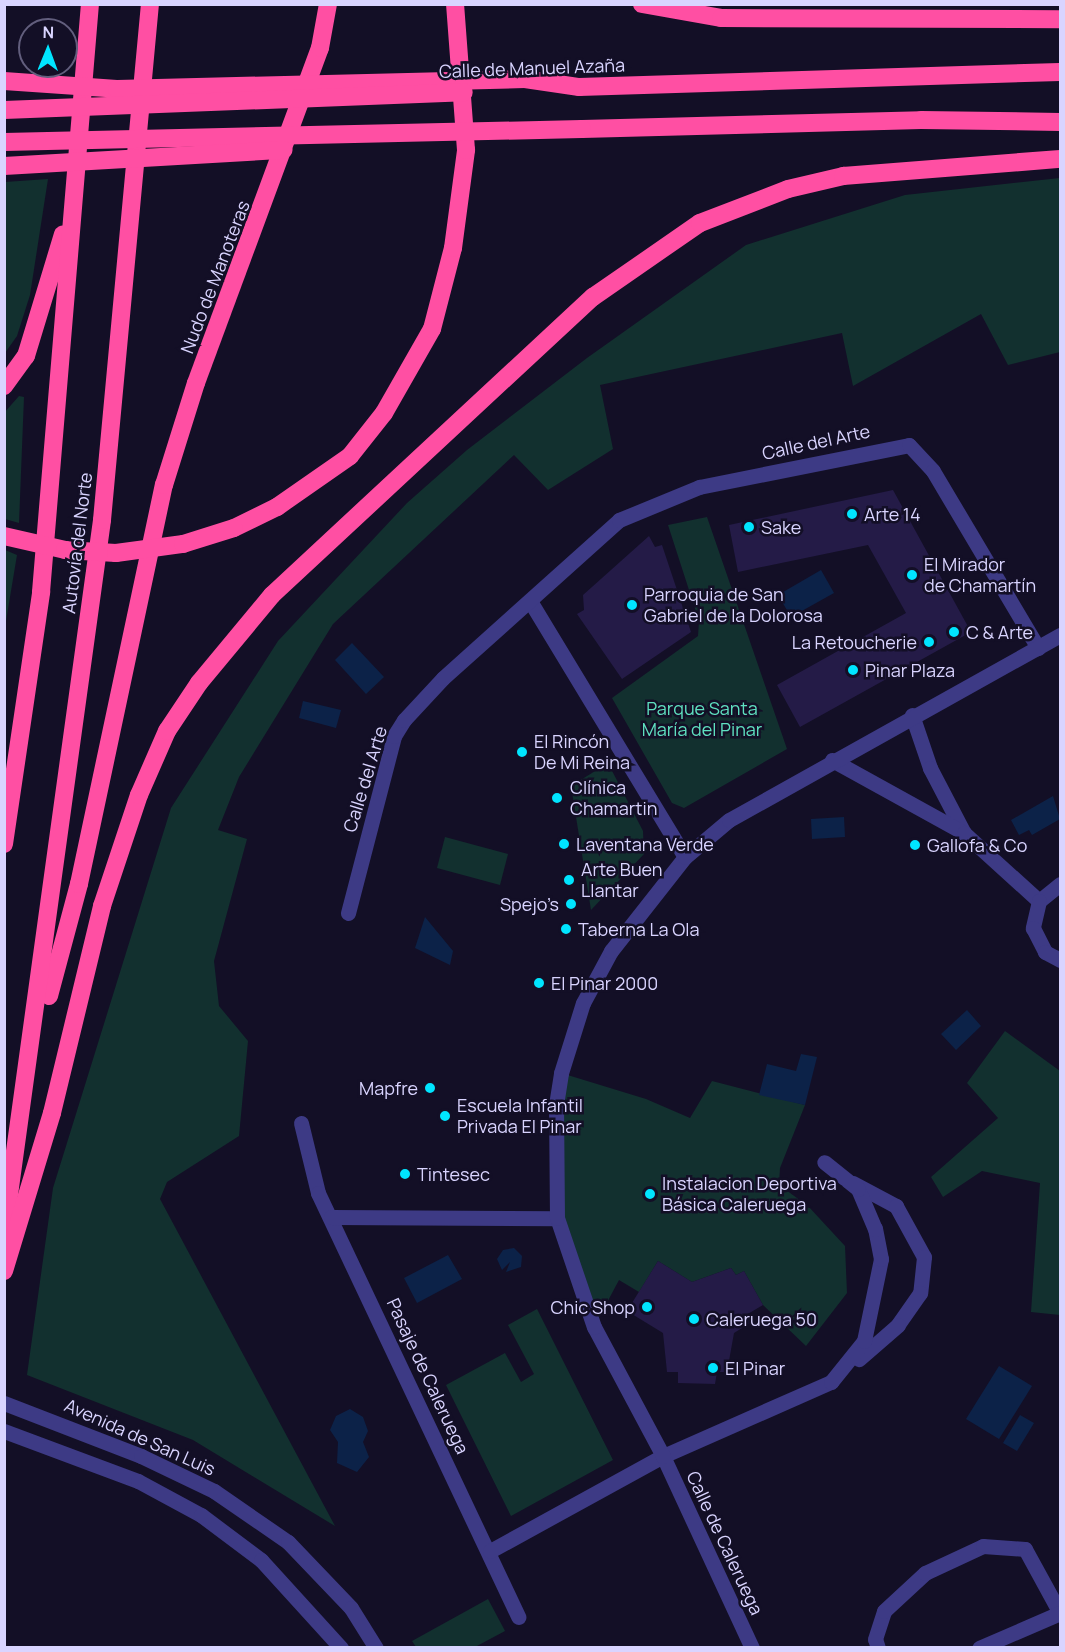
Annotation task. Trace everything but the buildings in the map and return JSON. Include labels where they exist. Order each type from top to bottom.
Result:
[{"type":"highway","name":"Autovía del Norte","points":[[27,1085],[102,520],[150,4]]},
{"type":"highway","name":"Nudo de Manoteras","points":[[27,1085],[79,884],[164,485],[196,383],[320,48],[328,4]]},
{"type":"highway","points":[[4,536],[64,550],[116,554],[183,544],[234,528],[277,507],[350,456],[384,413],[432,329],[453,248],[466,150],[460,43],[453,4]]},
{"type":"highway","points":[[642,4],[721,18],[1060,19]]},
{"type":"highway","name":"Autovía del Norte","points":[[4,844],[41,592],[89,8]]},
{"type":"highway","name":"Calle de Manuel Azaña","points":[[4,110],[579,87],[1060,72]]},
{"type":"highway","points":[[4,81],[117,89],[525,78],[579,87]]},
{"type":"highway","points":[[4,142],[357,137],[921,120],[1060,122]]},
{"type":"highway","points":[[4,166],[320,148],[357,137]]},
{"type":"highway","points":[[4,1272],[52,1113],[102,906],[139,795],[167,731],[199,682],[272,596],[593,297],[700,223],[778,192],[843,176],[1060,159]]},
{"type":"highway","points":[[4,386],[26,356],[36,332],[76,186]]},
{"type":"highway","points":[[4,1231],[27,1085]]},
{"type":"street","name":"Calle del Arte","points":[[348,913],[394,736],[443,678],[619,520],[699,487],[909,445],[933,471],[1038,648]]},
{"type":"street","points":[[530,601],[685,857]]},
{"type":"street","name":"Calle de Caleruega","points":[[752,1647],[663,1456],[594,1327],[557,1218],[556,1105],[583,1003],[611,951],[685,857],[729,820],[832,760],[1060,635]]},
{"type":"street","points":[[912,716],[930,768],[964,833]]},
{"type":"street","points":[[832,760],[964,833],[1040,901]]},
{"type":"street","points":[[1060,884],[1040,901],[1033,928],[1045,952],[1060,960]]},
{"type":"street","name":"Pasaje de Caleruega","points":[[301,1123],[318,1193],[490,1551],[518,1617]]},
{"type":"street","name":"Calle de Caleruega","points":[[824,1162],[858,1188],[875,1229],[881,1258],[864,1341],[831,1382]]},
{"type":"street","name":"Calle de Caleruega","points":[[663,1456],[831,1382],[898,1325],[920,1293],[924,1257],[896,1206],[848,1180]]},
{"type":"street","points":[[331,1218],[557,1218]]},
{"type":"street","name":"Avenida de San Luis","points":[[4,1403],[50,1419],[214,1491],[288,1542],[351,1608],[376,1647]]},
{"type":"street","points":[[4,1431],[138,1481],[201,1515],[261,1560],[341,1647]]},
{"type":"street","points":[[490,1551],[663,1456]]},
{"type":"street","points":[[878,1647],[875,1639],[884,1611],[925,1573],[983,1546],[1025,1549],[1060,1613],[979,1647]]},
{"type":"green space","points":[[1060,178],[1060,352],[1008,365],[981,314],[853,386],[842,333],[600,385],[613,449],[548,490],[514,455],[333,624],[239,777],[218,830],[247,839],[214,961],[219,1006],[248,1041],[239,1136],[167,1182],[160,1199],[335,1526],[193,1440],[27,1375],[53,1188],[171,808],[278,641],[407,503],[467,450],[587,358],[746,245],[905,195]]},
{"type":"green space","points":[[48,179],[30,295],[17,336],[5,353],[5,182]]},
{"type":"green space","points":[[19,396],[24,397],[19,523],[5,519],[4,413]]},
{"type":"green space","name":"Parque Santa María del Pinar","points":[[707,517],[787,749],[684,808],[672,803],[612,698],[698,636],[699,621],[668,525]]},
{"type":"green space","points":[[4,550],[17,555],[5,627]]},
{"type":"green space","points":[[608,763],[643,831],[644,854],[591,910],[571,786]]},
{"type":"green space","points":[[445,837],[508,854],[500,885],[437,868]]},
{"type":"green space","points":[[1005,1031],[1060,1071],[1060,1315],[1031,1312],[1040,1183],[982,1171],[943,1197],[931,1177],[998,1118],[967,1083]]},
{"type":"green space","points":[[561,1073],[646,1099],[690,1118],[712,1081],[805,1105],[780,1168],[779,1185],[808,1206],[845,1246],[847,1293],[806,1346],[763,1305],[744,1271],[736,1275],[731,1268],[692,1282],[658,1261],[639,1292],[619,1280],[594,1327],[557,1218]]},
{"type":"green space","points":[[537,1309],[613,1460],[511,1516],[446,1385],[505,1353],[521,1382],[534,1374],[508,1325]]},
{"type":"green space","points":[[488,1599],[505,1631],[475,1647],[416,1647],[412,1641]]},
{"type":"water","points":[[821,570],[834,593],[791,617],[778,595]]},
{"type":"water","points":[[352,643],[384,677],[366,694],[335,660]]},
{"type":"water","points":[[303,701],[341,710],[336,728],[299,718]]},
{"type":"water","points":[[1053,796],[1060,819],[1032,835],[1029,830],[1019,835],[1011,820]]},
{"type":"water","points":[[844,817],[845,837],[812,839],[811,819]]},
{"type":"water","points":[[425,917],[453,951],[450,965],[415,948]]},
{"type":"water","points":[[967,1010],[981,1026],[956,1050],[941,1034]]},
{"type":"water","points":[[801,1054],[817,1057],[805,1105],[759,1095],[767,1064],[796,1071]]},
{"type":"water","points":[[514,1248],[522,1256],[521,1267],[506,1272],[510,1262],[502,1270],[497,1259],[503,1250]]},
{"type":"water","points":[[448,1255],[462,1279],[417,1303],[404,1278]]},
{"type":"water","points":[[999,1366],[1032,1386],[999,1439],[966,1419]]},
{"type":"water","points":[[350,1409],[363,1417],[368,1431],[363,1442],[369,1457],[357,1472],[337,1463],[338,1442],[330,1430],[336,1416]]},
{"type":"water","points":[[1020,1415],[1034,1423],[1017,1451],[1003,1443]]},
{"type":"place","name":"Arte 14","points":[[852,514]]},
{"type":"place","name":"Sake","points":[[749,527]]},
{"type":"place","name":"El Mirador de Chamartín","points":[[912,575]]},
{"type":"place","name":"Parroquia de San Gabriel de la Dolorosa","points":[[632,605]]},
{"type":"place","name":"C & Arte","points":[[954,632]]},
{"type":"place","name":"La Retoucherie","points":[[929,642]]},
{"type":"place","name":"Pinar Plaza","points":[[853,670]]},
{"type":"place","name":"El Rincón De Mi Reina","points":[[522,752]]},
{"type":"place","name":"Clínica Chamartin","points":[[557,798]]},
{"type":"place","name":"Laventana Verde","points":[[564,844]]},
{"type":"place","name":"Gallofa & Co","points":[[915,845]]},
{"type":"place","name":"Arte Buen Llantar","points":[[569,880]]},
{"type":"place","name":"Spejo’s","points":[[571,904]]},
{"type":"place","name":"Taberna La Ola","points":[[566,929]]},
{"type":"place","name":"El Pinar 2000","points":[[539,983]]},
{"type":"place","name":"Mapfre","points":[[430,1088]]},
{"type":"place","name":"Escuela Infantil Privada El Pinar","points":[[445,1116]]},
{"type":"place","name":"Tintesec","points":[[405,1174]]},
{"type":"place","name":"Instalacion Deportiva Básica Caleruega","points":[[650,1194]]},
{"type":"place","name":"Chic Shop","points":[[647,1307]]},
{"type":"place","name":"Caleruega 50","points":[[694,1319]]},
{"type":"place","name":"El Pinar","points":[[713,1368]]}]
